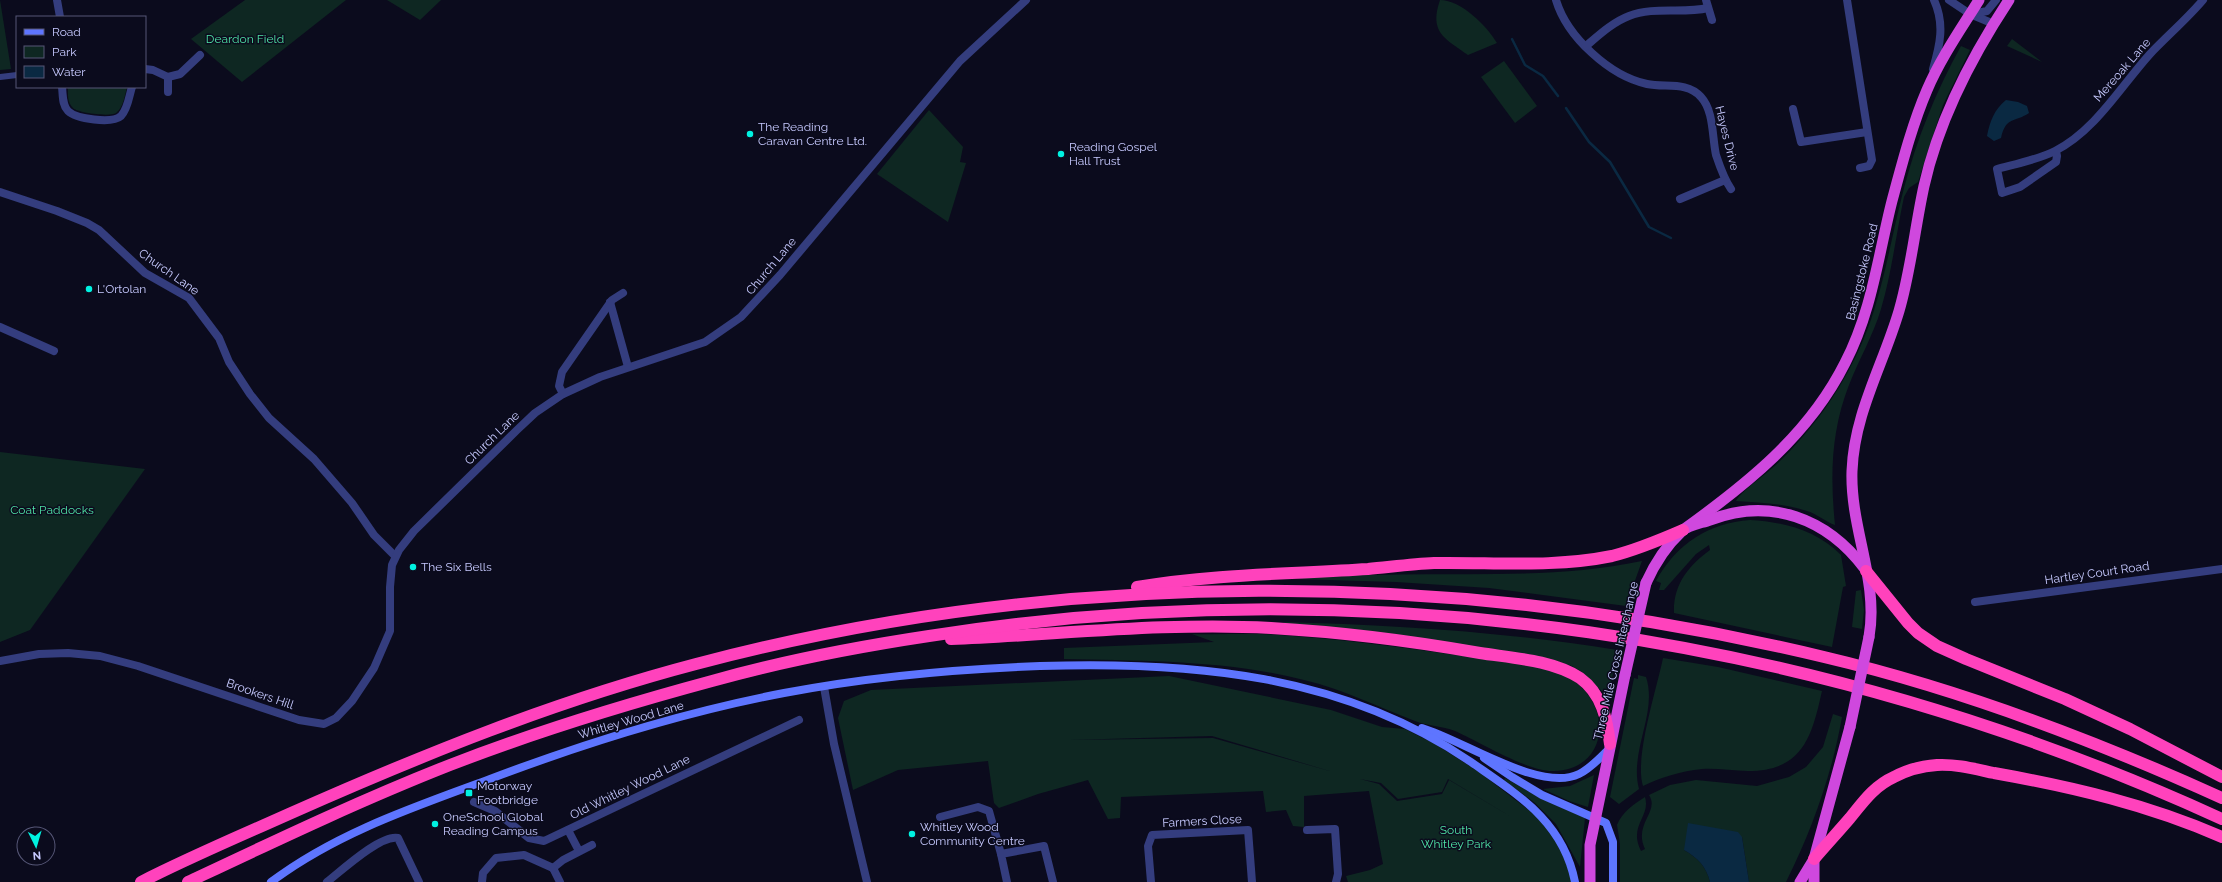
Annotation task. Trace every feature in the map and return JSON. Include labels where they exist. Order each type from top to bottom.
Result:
[{"type":"highway","name":"Basingstoke Road","points":[[1683,530],[1745,484],[1777,454],[1807,421],[1828,393],[1845,364],[1867,312],[1901,168],[1927,89],[1979,0]]},
{"type":"highway","points":[[1814,882],[1814,859],[1850,727],[1869,637],[1873,602],[1855,517],[1852,482],[1854,446],[1859,420],[1888,345],[1899,311],[1924,185],[1936,148],[1956,94],[1977,51],[2009,0]]},
{"type":"highway","points":[[1081,597],[1169,582],[1292,572],[1368,569],[1432,563],[1526,564],[1578,561],[1623,553],[1736,512],[1763,510],[1809,522],[1834,536],[1848,548],[1908,623],[1937,646],[2115,722],[2222,777]]},
{"type":"highway","name":"Three Mile Cross Interchange","points":[[1590,882],[1590,845],[1625,675],[1646,584],[1659,560],[1683,530]]},
{"type":"highway","points":[[141,882],[400,764],[497,726],[595,693],[703,662],[868,626],[970,610],[1081,597],[1135,593],[1368,593],[1543,606],[1673,624],[1826,657],[1993,706],[2136,760],[2222,798]]},
{"type":"highway","points":[[188,882],[328,816],[445,767],[593,715],[714,680],[782,664],[890,642],[990,627],[1081,617],[1224,609],[1351,611],[1433,615],[1542,625],[1705,651],[1878,692],[1989,726],[2052,748],[2125,777],[2222,819]]},
{"type":"highway","points":[[890,642],[1123,629],[1255,628],[1315,632],[1434,645],[1546,665],[1572,674],[1588,685],[1598,699],[1608,725],[1610,746]]},
{"type":"highway","points":[[1800,882],[1814,859],[1863,800],[1877,787],[1892,777],[1909,770],[1935,765],[1957,766],[2018,776],[2108,796],[2181,820],[2222,836]]},
{"type":"main road","name":"Whitley Wood Lane","points":[[271,882],[317,852],[352,834],[424,803],[521,767],[613,737],[704,711],[787,692],[921,675],[998,668],[1096,665],[1154,666],[1217,672],[1283,682],[1362,704],[1410,725]]},
{"type":"main road","points":[[1410,725],[1444,736],[1538,776],[1556,779],[1580,774],[1610,746]]},
{"type":"main road","points":[[1410,725],[1473,764],[1518,796],[1540,814],[1561,842],[1571,866],[1575,882]]},
{"type":"main road","points":[[1474,750],[1512,777],[1542,795],[1596,817],[1608,826],[1613,842],[1614,882]]},
{"type":"street","points":[[58,0],[60,16]]},
{"type":"street","name":"Church Lane","points":[[0,192],[88,223],[99,230],[145,272],[189,298],[219,338],[229,362],[250,394],[269,418],[314,459],[352,503],[374,535],[396,556],[414,530],[536,413],[563,394],[592,380],[707,341],[741,317],[780,275],[960,61],[1026,0]]},
{"type":"street","name":"Hayes Drive","points":[[1556,0],[1559,10],[1586,46],[1605,65],[1623,76],[1647,84],[1679,86],[1693,89],[1701,97],[1708,105],[1716,155],[1730,189]]},
{"type":"street","points":[[1847,0],[1872,160],[1869,166],[1860,168]]},
{"type":"street","points":[[1927,89],[1942,33],[1941,19],[1934,0]]},
{"type":"street","points":[[1949,0],[1970,14],[1994,24]]},
{"type":"street","points":[[1970,14],[1987,11],[1996,0]]},
{"type":"street","name":"Mereoak Lane","points":[[2056,151],[2056,162],[2020,187],[2002,193],[1997,168],[2056,151],[2084,130],[2150,54],[2203,0]]},
{"type":"street","points":[[1586,46],[1611,26],[1629,16],[1648,12],[1695,11],[1707,4],[1712,20]]},
{"type":"street","points":[[146,69],[153,70],[168,77],[180,74],[200,55]]},
{"type":"street","points":[[0,77],[16,75]]},
{"type":"street","points":[[168,77],[168,92]]},
{"type":"street","points":[[62,88],[63,101],[66,110],[79,117],[109,121],[121,117],[132,88]]},
{"type":"street","points":[[1793,109],[1801,142],[1868,132]]},
{"type":"street","name":"Hayes Drive","points":[[1680,199],[1725,180]]},
{"type":"street","points":[[563,394],[559,386],[562,372],[610,302],[624,293]]},
{"type":"street","points":[[610,302],[628,367]]},
{"type":"street","points":[[0,327],[54,351]]},
{"type":"street","name":"Brookers Hill","points":[[0,661],[51,653],[100,656],[138,666],[299,720],[324,724],[336,718],[352,701],[374,668],[386,643],[392,620],[390,572],[396,556]]},
{"type":"street","name":"Hartley Court Road","points":[[1975,602],[2222,569]]},
{"type":"street","points":[[824,687],[834,744],[867,882]]},
{"type":"street","name":"Old Whitley Wood Lane","points":[[474,802],[494,811],[529,838],[544,841],[799,720]]},
{"type":"street","points":[[940,817],[978,807],[989,812],[1002,854],[1007,882]]},
{"type":"street","points":[[1307,830],[1335,829],[1338,874],[1336,882]]},
{"type":"street","points":[[568,830],[578,851]]},
{"type":"street","name":"Farmers Close","points":[[1151,882],[1148,846],[1152,835],[1248,830],[1252,882]]},
{"type":"street","points":[[327,882],[373,846],[395,837],[398,838],[408,856],[419,882]]},
{"type":"street","points":[[553,868],[578,851],[592,845]]},
{"type":"street","points":[[1002,854],[1044,846],[1053,882]]},
{"type":"street","points":[[482,882],[483,873],[496,858],[524,855],[553,868],[560,882]]},
{"type":"green space","points":[[0,0],[11,69],[0,70]]},
{"type":"green space","name":"Deardon Field","points":[[245,0],[346,0],[242,82],[191,39]]},
{"type":"green space","points":[[387,0],[441,0],[420,20]]},
{"type":"green space","points":[[1440,0],[1456,4],[1473,15],[1493,36],[1497,43],[1468,55],[1452,44],[1441,33],[1436,20]]},
{"type":"green space","points":[[2012,39],[2042,62],[2007,46]]},
{"type":"green space","points":[[1961,46],[1970,50],[1943,105],[1918,182],[1909,188],[1904,197],[1891,267],[1881,309],[1843,402],[1835,437],[1833,454],[1833,507],[1835,525],[1811,512],[1798,508],[1736,501],[1743,492],[1778,463],[1801,439],[1822,413],[1849,371],[1865,336],[1879,295],[1904,188],[1921,133],[1943,80]]},
{"type":"green space","points":[[1504,61],[1537,106],[1515,123],[1481,77]]},
{"type":"green space","points":[[68,88],[127,88],[118,111],[107,115],[87,113],[76,110],[71,106],[68,96]]},
{"type":"green space","points":[[929,110],[963,147],[960,162],[966,163],[948,222],[877,174]]},
{"type":"green space","name":"Coat Paddocks","points":[[0,452],[145,469],[30,630],[0,642]]},
{"type":"green space","points":[[1750,520],[1787,525],[1810,533],[1831,546],[1841,555],[1846,586],[1843,587],[1832,647],[1674,613],[1676,594],[1683,577],[1702,556],[1710,550],[1709,545],[1696,554],[1664,590],[1659,590],[1661,583],[1656,581],[1673,556],[1684,546],[1708,531],[1735,522]]},
{"type":"green space","points":[[1642,561],[1626,606],[1489,588],[1396,582],[1295,579],[1342,575],[1541,573],[1608,567]]},
{"type":"green space","points":[[1861,590],[1864,610],[1862,629],[1852,627],[1856,591]]},
{"type":"green space","points":[[1283,622],[1450,630],[1534,638],[1617,650],[1609,695],[1607,696],[1582,672],[1572,666],[1547,659],[1394,634],[1288,624]]},
{"type":"green space","points":[[1192,634],[1268,634],[1325,639],[1417,649],[1530,664],[1568,677],[1582,687],[1595,706],[1599,724],[1599,735],[1592,753],[1576,766],[1554,771],[1543,770],[1531,767],[1504,756],[1455,731],[1415,721],[1347,693],[1275,673],[1215,665],[1155,661],[1064,659],[1064,648],[1214,642]]},
{"type":"green space","points":[[1663,658],[1718,667],[1822,691],[1814,722],[1809,736],[1802,748],[1793,758],[1781,765],[1767,769],[1748,771],[1713,769],[1694,770],[1672,775],[1643,786],[1641,758],[1647,723]]},
{"type":"green space","points":[[1638,675],[1646,677],[1649,691],[1649,704],[1638,761],[1637,775],[1639,789],[1619,804],[1610,797],[1634,678],[1638,679]]},
{"type":"green space","name":"South Whitley Park","points":[[1169,676],[1331,710],[1382,727],[1405,729],[1435,744],[1479,772],[1543,821],[1561,847],[1572,882],[1348,882],[1346,876],[1370,870],[1383,864],[1369,791],[1304,796],[1304,827],[1293,826],[1286,810],[1266,812],[1263,791],[1121,797],[1120,818],[1108,819],[1088,780],[1038,794],[999,808],[994,803],[988,761],[898,770],[853,790],[838,718],[844,701],[871,690]],"holes":[[[1212,736],[1333,772],[1213,738],[1069,740]],[[1360,779],[1381,783],[1398,799],[1442,792],[1448,779],[1513,818],[1449,780],[1442,794],[1397,801],[1379,784]]]},
{"type":"green space","points":[[1833,714],[1842,717],[1833,760],[1813,822],[1786,882],[1749,882],[1742,837],[1684,850],[1701,863],[1710,882],[1620,882],[1620,844],[1617,825],[1625,812],[1645,797],[1645,810],[1637,834],[1641,851],[1645,849],[1642,840],[1642,832],[1651,807],[1649,795],[1670,785],[1696,780],[1757,786],[1789,777],[1806,767],[1823,747]]},
{"type":"green space","points":[[1594,775],[1588,807],[1569,801],[1543,789],[1570,786]]},
{"type":"green space","points":[[1505,778],[1544,800],[1585,818],[1580,867],[1556,824],[1535,803],[1504,780]]},
{"type":"water","points":[[2006,100],[2018,102],[2027,106],[2029,113],[2008,123],[2005,126],[2001,138],[1994,141],[1987,136],[1990,125],[1993,116]]},
{"type":"water","points":[[1688,823],[1738,832],[1742,837],[1749,882],[1710,882],[1701,863],[1684,850]]},
{"type":"waterway","points":[[1512,39],[1525,65],[1543,76],[1558,96]]},
{"type":"waterway","points":[[1566,108],[1589,142],[1610,162],[1649,227],[1671,238]]},
{"type":"place","name":"The Reading Caravan Centre Ltd.","points":[[750,134]]},
{"type":"place","name":"Reading Gospel Hall Trust","points":[[1061,154]]},
{"type":"place","name":"L'Ortolan","points":[[89,289]]},
{"type":"place","name":"The Six Bells","points":[[413,567]]},
{"type":"place","name":"Motorway Footbridge","points":[[469,793]]},
{"type":"place","name":"OneSchool Global Reading Campus","points":[[435,824]]},
{"type":"place","name":"Whitley Wood Community Centre","points":[[912,834]]}]
